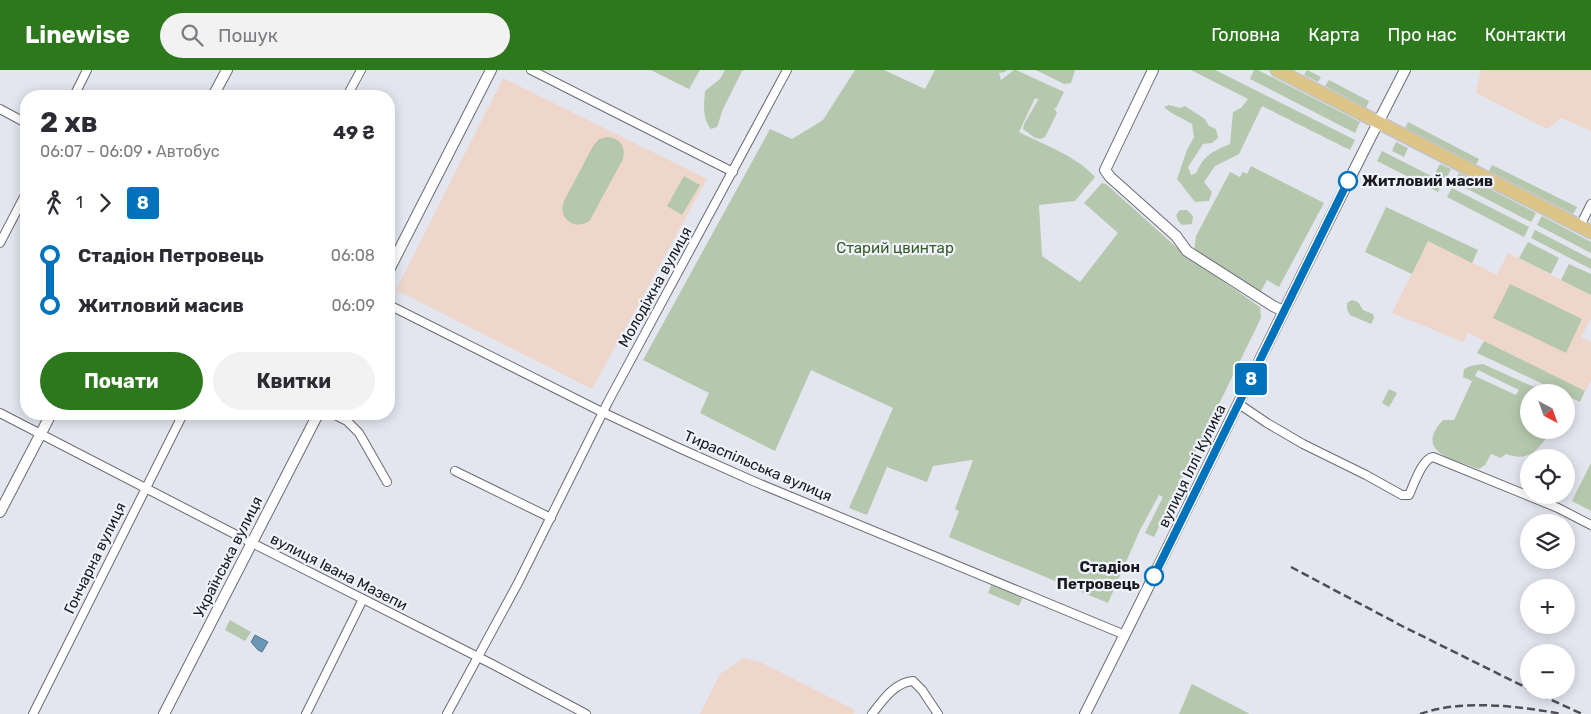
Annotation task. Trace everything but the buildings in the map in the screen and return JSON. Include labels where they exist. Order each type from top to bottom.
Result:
[{"type":"main road","points":[[1277,70],[1586,229]]},
{"type":"street","points":[[77,90],[87,70]]},
{"type":"street","points":[[217,90],[227,70]]},
{"type":"street","points":[[350,90],[361,70]]},
{"type":"street","points":[[395,258],[491,70]]},
{"type":"street","points":[[531,70],[733,172]]},
{"type":"street","name":"Молодіжна вулиця","points":[[447,714],[479,657],[604,412],[787,70]]},
{"type":"street","points":[[1153,70],[1105,170],[1110,177],[1176,236],[1187,251],[1266,302],[1284,311]]},
{"type":"street","name":"вулиця Іллі Кулика","points":[[1085,714],[1405,70]]},
{"type":"street","points":[[0,109],[20,120]]},
{"type":"street","points":[[1586,229],[1591,204]]},
{"type":"street","points":[[0,243],[20,205]]},
{"type":"street","name":"Тираспільська вулиця","points":[[395,308],[604,412],[753,481],[1125,635]]},
{"type":"street","points":[[1238,404],[1295,440],[1402,495],[1409,494],[1425,461],[1427,458],[1433,457],[1558,508],[1591,525]]},
{"type":"street","name":"вулиця Івана Мазепи","points":[[0,413],[479,657],[586,714]]},
{"type":"street","points":[[0,512],[48,420]]},
{"type":"street","name":"Гончарна вулиця","points":[[33,714],[180,420]]},
{"type":"street","name":"Українська вулиця","points":[[164,714],[315,420]]},
{"type":"street","points":[[345,420],[358,433],[387,482]]},
{"type":"street","points":[[455,471],[551,518]]},
{"type":"street","points":[[306,714],[363,599]]},
{"type":"street","points":[[872,714],[888,694],[902,684],[913,681],[938,714]]},
{"type":"shaded area","points":[[1481,70],[1591,70],[1591,131],[1562,118],[1547,129],[1476,93]]},
{"type":"shaded area","points":[[503,78],[707,179],[592,389],[396,290]]},
{"type":"shaded area","points":[[1428,241],[1497,275],[1508,253],[1591,295],[1591,318],[1581,337],[1591,342],[1591,381],[1585,391],[1575,386],[1575,384],[1571,384],[1468,333],[1463,342],[1392,313]]},
{"type":"shaded area","points":[[744,658],[760,662],[855,710],[853,714],[700,714],[720,674]]},
{"type":"green space","points":[[651,70],[700,70],[689,89]]},
{"type":"green space","points":[[725,70],[745,70],[742,71],[723,109],[717,127],[711,129],[705,116],[705,91],[720,79]]},
{"type":"green space","name":"Старий цвинтар","points":[[855,70],[884,70],[925,89],[935,70],[1007,70],[999,73],[1001,80],[1016,70],[1064,92],[1056,108],[1054,107],[1057,113],[1045,137],[1041,139],[1035,138],[1023,129],[1038,100],[1043,102],[1035,98],[1019,132],[1059,151],[1087,169],[1095,177],[1075,201],[1039,205],[1042,256],[1080,282],[1118,233],[1084,203],[1102,183],[1106,184],[1184,254],[1260,307],[1261,318],[1154,537],[1145,533],[1163,497],[1159,495],[1140,530],[1108,603],[949,537],[959,511],[955,509],[973,460],[933,466],[927,482],[887,467],[867,515],[849,508],[893,408],[811,370],[775,451],[700,413],[709,393],[643,360],[770,129],[792,139],[823,120]]},
{"type":"green space","points":[[1036,70],[1075,70],[1071,83],[1064,84]]},
{"type":"green space","points":[[1191,70],[1215,70],[1355,140],[1350,150],[1262,106],[1239,154],[1215,166],[1204,182],[1212,192],[1209,201],[1195,202],[1177,179],[1187,150],[1194,137],[1192,124],[1164,107],[1169,105],[1180,108],[1185,106],[1205,119],[1209,126],[1216,129],[1218,138],[1212,143],[1203,144],[1188,167],[1191,175],[1196,173],[1210,154],[1230,144],[1233,112],[1241,108],[1248,99]]},
{"type":"green space","points":[[1254,70],[1258,70],[1360,122],[1355,133],[1250,79]]},
{"type":"green space","points":[[1307,70],[1321,77],[1318,82],[1304,75]]},
{"type":"green space","points":[[1329,80],[1369,101],[1366,108],[1325,86]]},
{"type":"green space","points":[[1408,122],[1479,159],[1476,165],[1405,128]]},
{"type":"green space","points":[[607,137],[616,139],[622,145],[624,152],[622,161],[590,220],[579,225],[569,222],[563,213],[564,201],[593,146],[599,139]]},
{"type":"green space","points":[[1396,142],[1408,148],[1404,157],[1392,151]]},
{"type":"green space","points":[[1382,151],[1443,182],[1438,192],[1377,161]]},
{"type":"green space","points":[[1440,164],[1451,169],[1446,179],[1435,173]]},
{"type":"green space","points":[[1492,165],[1577,207],[1573,214],[1489,171]]},
{"type":"green space","points":[[1251,166],[1324,203],[1279,287],[1267,280],[1260,293],[1194,251],[1196,236],[1230,172],[1240,177],[1243,172],[1247,174]]},
{"type":"green space","points":[[1459,173],[1536,213],[1531,222],[1454,182]]},
{"type":"green space","points":[[684,176],[700,185],[682,215],[667,206]]},
{"type":"green space","points":[[1452,188],[1529,227],[1524,237],[1447,197]]},
{"type":"green space","points":[[1386,207],[1478,250],[1472,263],[1428,241],[1412,274],[1365,252]]},
{"type":"green space","points":[[1180,210],[1187,210],[1193,216],[1192,224],[1182,225],[1178,221],[1176,215]]},
{"type":"green space","points":[[1542,216],[1591,242],[1591,253],[1537,225]]},
{"type":"green space","points":[[1535,230],[1591,259],[1591,269],[1531,238]]},
{"type":"green space","points":[[1528,242],[1559,258],[1551,274],[1519,258]]},
{"type":"green space","points":[[1569,264],[1591,274],[1591,295],[1561,280]]},
{"type":"green space","points":[[1510,284],[1582,319],[1566,353],[1493,318]]},
{"type":"green space","points":[[1352,300],[1358,302],[1363,310],[1373,314],[1374,318],[1371,324],[1350,315],[1347,303]]},
{"type":"green space","points":[[1484,341],[1571,384],[1543,384],[1477,353]]},
{"type":"green space","points":[[1483,364],[1527,384],[1520,384],[1520,439],[1546,439],[1537,449],[1520,449],[1520,457],[1506,454],[1501,458],[1491,454],[1485,465],[1479,469],[1440,453],[1432,440],[1435,431],[1443,420],[1454,420],[1472,381],[1463,377],[1464,369]],"holes":[[[1478,370],[1519,390],[1516,395],[1475,376]]]},
{"type":"green space","points":[[1575,386],[1585,391],[1580,402],[1575,400]]},
{"type":"green space","points":[[1389,389],[1397,393],[1389,407],[1382,403]]},
{"type":"green space","points":[[1591,463],[1591,511],[1575,503],[1575,495]]},
{"type":"green space","points":[[992,583],[1023,597],[1019,606],[988,593]]},
{"type":"green space","points":[[230,620],[251,632],[245,641],[225,630]]},
{"type":"green space","points":[[1192,684],[1250,714],[1179,714]]},
{"type":"water","points":[[255,635],[268,642],[262,652],[251,642]]},
{"type":"railway","points":[[1291,567],[1402,626],[1520,685]]},
{"type":"railway","points":[[1550,699],[1582,714]]},
{"type":"railway","points":[[1420,714],[1436,709],[1472,705],[1490,705],[1562,714]]},
{"type":"bus line","name":"8","points":[[1154,576],[1348,181]]},
{"type":"place","name":"Житловий масив","points":[[1348,181]]},
{"type":"place","name":"Стадіон Петровець","points":[[1154,576]]}]
